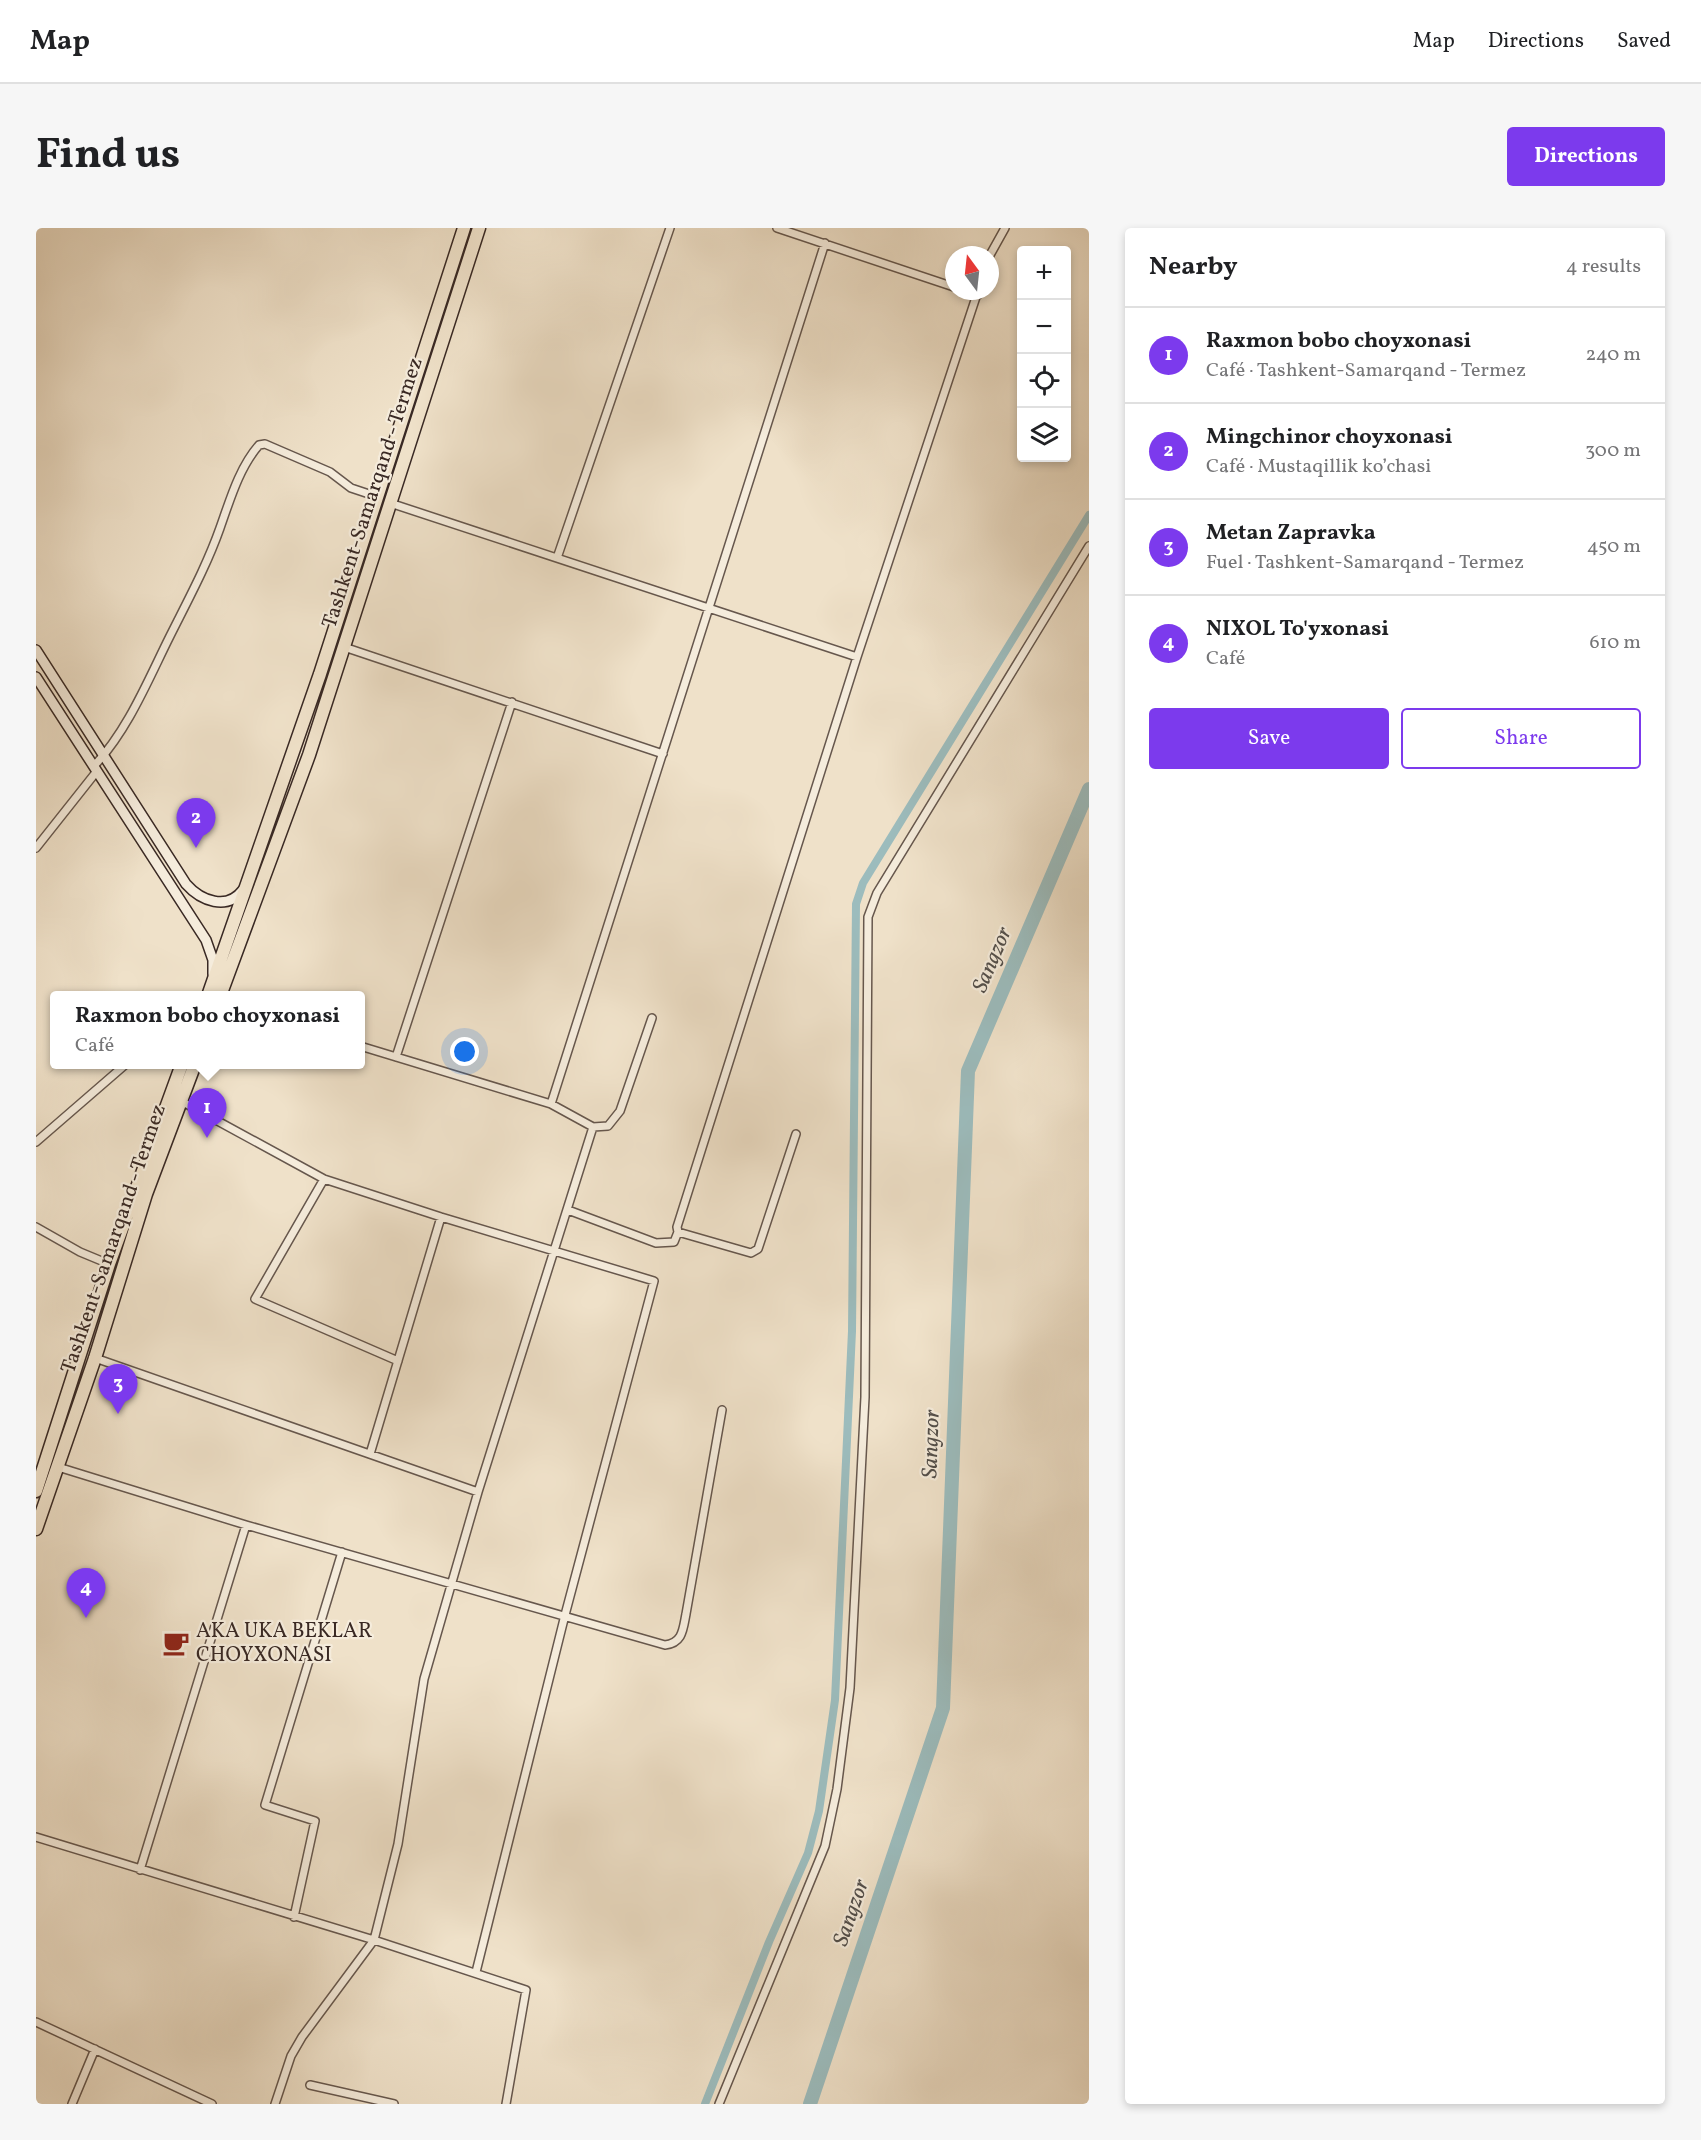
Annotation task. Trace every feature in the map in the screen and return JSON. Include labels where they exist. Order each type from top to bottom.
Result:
[{"type":"highway","name":"Tashkent-Samarqand - Termez","points":[[219,991],[247,883],[320,674],[464,228]]},
{"type":"highway","name":"Tashkent-Samarqand - Termez","points":[[219,991],[309,755],[479,228]]},
{"type":"highway","points":[[436,314],[441,319],[451,317]]},
{"type":"highway","points":[[320,674],[327,674],[333,680]]},
{"type":"highway","name":"Tashkent-Samarqand - Termez","points":[[36,1491],[110,1264],[181,1069]]},
{"type":"highway","name":"Tashkent-Samarqand - Termez","points":[[36,1529],[95,1358],[146,1194],[193,1069]]},
{"type":"main road","points":[[36,650],[193,892],[211,902],[228,902],[237,897],[247,883]]},
{"type":"main road","points":[[36,677],[206,940],[213,960],[218,991]]},
{"type":"street","points":[[557,558],[670,228]]},
{"type":"street","points":[[777,228],[945,284]]},
{"type":"street","points":[[995,246],[1005,228]]},
{"type":"street","points":[[551,1104],[825,243]]},
{"type":"street","points":[[568,1210],[657,1243],[674,1242],[678,1232],[676,1227],[857,657],[976,300]]},
{"type":"street","points":[[36,848],[95,769],[141,694],[196,583],[220,527],[226,505],[259,445],[265,444],[330,472],[351,488],[378,497]]},
{"type":"street","points":[[390,503],[857,657]]},
{"type":"street","points":[[719,2104],[825,1846],[837,1789],[848,1699],[865,1396],[868,917],[877,893],[1089,546]]},
{"type":"street","points":[[344,647],[663,754]]},
{"type":"street","points":[[396,1057],[512,702]]},
{"type":"street","points":[[365,1048],[551,1104],[593,1127],[608,1126],[620,1112],[652,1018]]},
{"type":"street","points":[[36,1142],[121,1069]]},
{"type":"street","points":[[181,1101],[324,1179],[654,1281],[565,1615],[476,1972]]},
{"type":"street","points":[[275,2104],[291,2056],[302,2037],[374,1940],[399,1844],[424,1679],[450,1582],[593,1127]]},
{"type":"street","points":[[678,1232],[752,1253],[758,1249],[796,1134]]},
{"type":"street","points":[[324,1179],[255,1299],[398,1360]]},
{"type":"street","points":[[370,1454],[441,1217]]},
{"type":"street","points":[[36,1227],[80,1252],[110,1264]]},
{"type":"street","points":[[95,1358],[478,1492]]},
{"type":"street","points":[[58,1467],[246,1525],[665,1645],[673,1644],[680,1639],[722,1410]]},
{"type":"street","points":[[140,1870],[246,1525]]},
{"type":"street","points":[[294,1917],[315,1821],[265,1805],[342,1552]]},
{"type":"street","points":[[36,1837],[374,1940],[526,1990],[506,2104]]},
{"type":"street","points":[[36,2022],[212,2104]]},
{"type":"street","points":[[72,2104],[95,2049]]},
{"type":"street","points":[[310,2085],[394,2104]]},
{"type":"street","points":[[189,2104],[192,2096]]},
{"type":"waterway","points":[[705,2104],[769,1942],[808,1853],[819,1811],[835,1700],[852,1331],[856,904],[863,883],[1089,515]]},
{"type":"waterway","name":"Sangzor","points":[[810,2104],[943,1708],[968,1071],[1089,789]]},
{"type":"place","name":"Mingchinor choyxonasi","points":[[196,848]]},
{"type":"place","name":"Raxmon bobo choyxonasi","points":[[207,1138]]},
{"type":"place","name":"Metan Zapravka","points":[[118,1414]]},
{"type":"place","name":"NIXOL To'yxonasi","points":[[86,1618]]},
{"type":"place","name":"AKA UKA BEKLAR CHOYXONASI","points":[[176,1643]]}]
